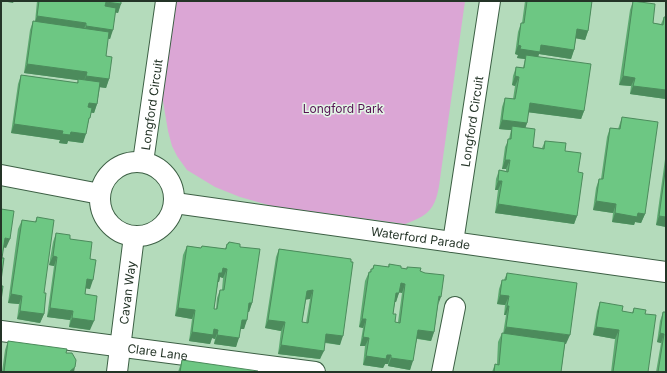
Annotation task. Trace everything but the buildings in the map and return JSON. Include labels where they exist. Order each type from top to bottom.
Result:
[{"type":"street","name":"Longford Circuit","points":[[143,162],[166,1]]},
{"type":"street","name":"Longford Circuit","points":[[453,242],[490,1]]},
{"type":"street","points":[[136,161],[156,166],[166,174],[173,185],[175,203],[172,215],[164,226],[153,233],[134,236],[121,233],[111,225],[103,215],[100,194],[104,181],[112,171],[123,164],[136,161]]},
{"type":"street","points":[[1,175],[100,194]]},
{"type":"street","name":"Waterford Parade","points":[[175,203],[666,272]]},
{"type":"street","name":"Cavan Way","points":[[117,372],[134,236]]},
{"type":"street","points":[[442,372],[455,307]]},
{"type":"street","name":"Clare Lane","points":[[1,331],[315,372]]},
{"type":"green space","name":"Longford Park","points":[[172,1],[465,1],[439,186],[435,201],[429,211],[419,218],[405,224],[272,206],[240,197],[215,187],[187,170],[172,146],[162,95]]}]
